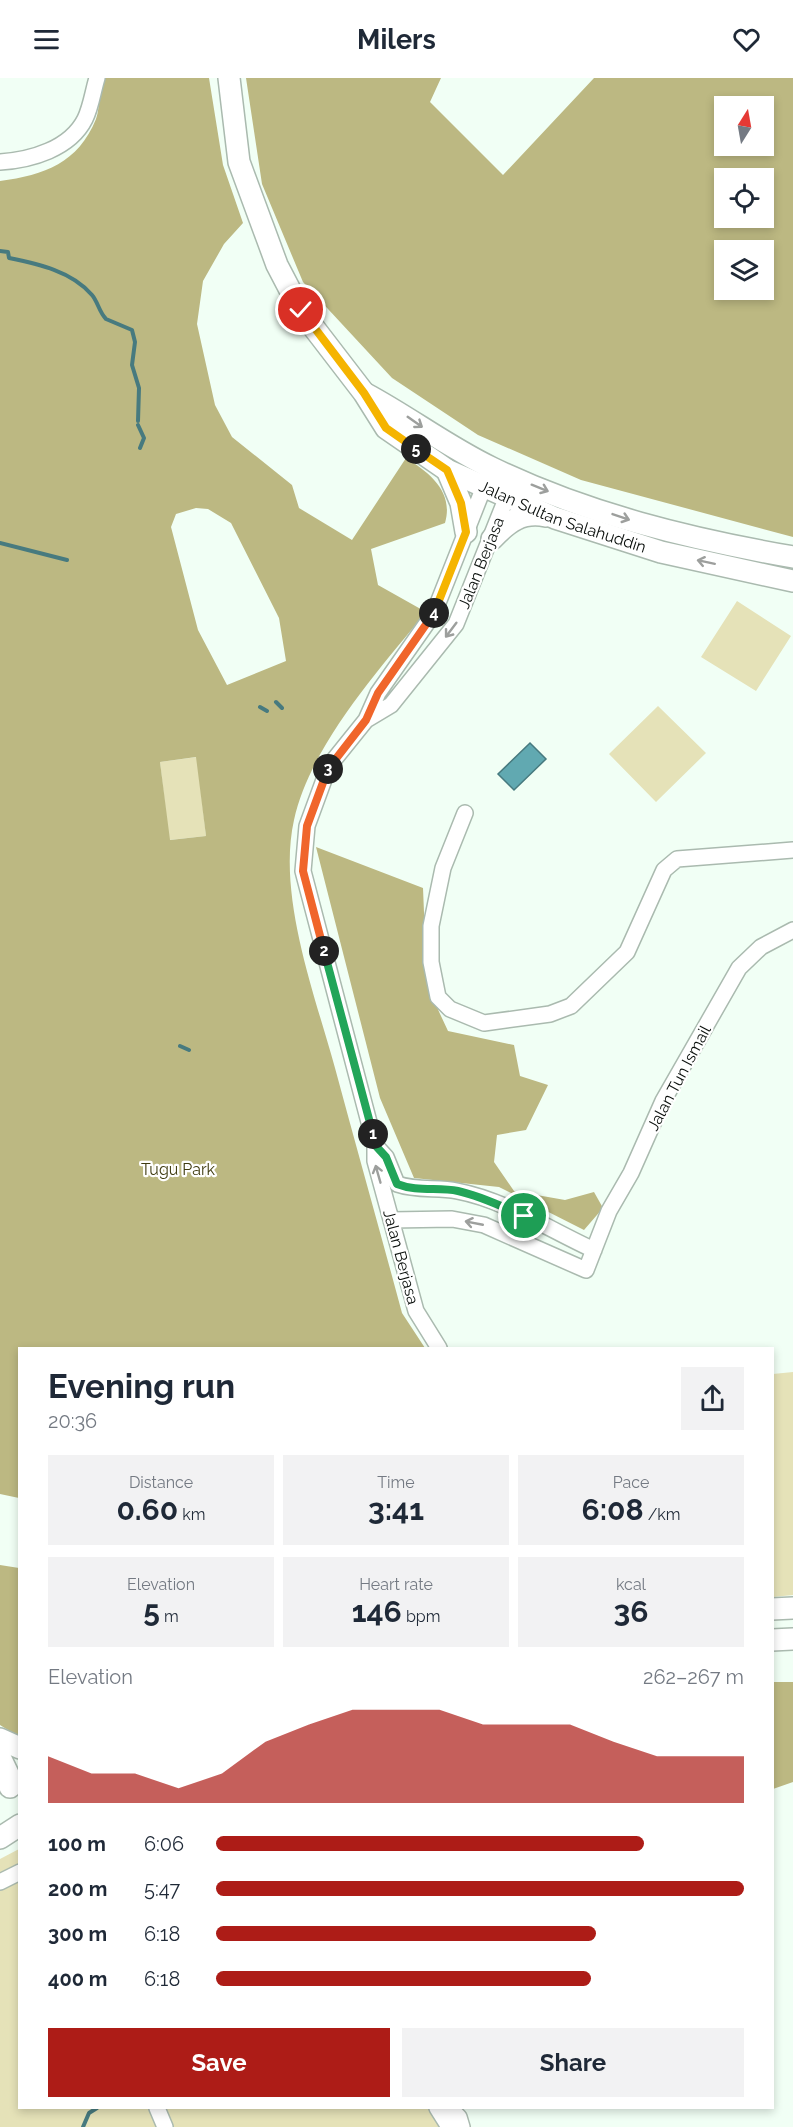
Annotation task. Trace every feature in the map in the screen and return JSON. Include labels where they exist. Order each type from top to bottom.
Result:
[{"type":"street","points":[[0,162],[37,156],[60,145],[86,118],[97,78]]},
{"type":"street","name":"Jalan Sultan Salahuddin","points":[[229,78],[239,162],[264,236],[301,310],[364,393],[386,428],[447,470],[483,488],[511,488],[665,532],[793,557]]},
{"type":"street","name":"Jalan Sultan Salahuddin","points":[[364,393],[492,468],[511,488],[555,518],[661,552],[793,581]]},
{"type":"street","name":"Jalan Berjasa","points":[[438,1347],[416,1311],[375,1161],[375,1145],[303,871],[307,826],[319,787],[339,751],[366,720],[378,693],[434,613],[492,468]]},
{"type":"street","points":[[447,470],[461,503],[466,532]]},
{"type":"street","name":"Jalan Berjasa","points":[[366,720],[391,705],[456,624],[511,488]]},
{"type":"street","points":[[492,539],[513,519],[532,513],[555,518]]},
{"type":"street","points":[[465,813],[443,868],[431,926],[430,962],[438,997],[450,1009],[484,1023],[550,1014],[571,1006],[627,952],[664,870],[677,859],[793,849]]},
{"type":"street","name":"Jalan Tun Ismail","points":[[390,1215],[452,1219],[484,1225],[586,1270],[609,1211],[631,1173],[663,1101],[739,968],[761,947],[793,930]]},
{"type":"street","points":[[375,1145],[386,1157],[397,1184],[418,1189],[457,1191],[490,1201],[594,1250]]},
{"type":"street","points":[[390,1215],[405,1193],[418,1189]]},
{"type":"street","points":[[557,1257],[594,1250]]},
{"type":"street","points":[[774,1609],[793,1608]]},
{"type":"street","points":[[774,1640],[793,1639]]},
{"type":"street","points":[[0,1739],[18,1747]]},
{"type":"street","points":[[0,1756],[10,1778],[10,1787]]},
{"type":"street","points":[[0,1882],[18,1873]]},
{"type":"street","points":[[157,2109],[165,2127]]},
{"type":"street","points":[[438,2109],[449,2127]]},
{"type":"street","points":[[451,2109],[459,2117],[462,2127]]},
{"type":"shaded area","points":[[737,601],[791,636],[756,691],[701,657]]},
{"type":"shaded area","points":[[658,706],[706,753],[656,802],[609,754]]},
{"type":"shaded area","points":[[197,757],[206,836],[169,840],[160,762]]},
{"type":"shaded area","points":[[793,1372],[793,1595],[774,1597],[774,1374]]},
{"type":"shaded area","points":[[18,1850],[18,2109],[429,2109],[441,2127],[0,2127],[0,1859]]},
{"type":"green space","name":"Tugu Park","points":[[105,78],[209,78],[223,165],[243,223],[224,244],[203,281],[197,324],[215,405],[232,437],[292,485],[299,508],[352,540],[406,458],[438,484],[446,502],[445,523],[371,549],[378,585],[426,612],[348,710],[330,737],[302,792],[294,820],[290,849],[290,881],[294,913],[309,977],[402,1313],[424,1347],[18,1347],[18,1498],[0,1494],[0,181],[45,170],[70,156],[89,134],[96,119],[100,92]],"holes":[[[196,508],[208,509],[231,523],[279,618],[286,661],[227,685],[198,630],[171,527],[176,514]],[[196,757],[206,836],[170,840],[160,762]]]},
{"type":"green space","points":[[246,78],[441,78],[430,102],[503,175],[594,78],[793,78],[793,537],[581,480],[478,435],[392,378],[303,282],[262,184]]},
{"type":"green space","points":[[316,847],[423,888],[427,986],[448,1031],[514,1045],[520,1076],[548,1085],[526,1130],[497,1135],[494,1162],[514,1191],[565,1200],[594,1192],[603,1208],[584,1230],[499,1187],[414,1178],[380,1098]]},
{"type":"green space","points":[[0,1565],[18,1568],[18,1736],[0,1725]]},
{"type":"green space","points":[[774,1682],[793,1682],[793,1782],[774,1789]]},
{"type":"water","points":[[530,743],[546,759],[514,790],[498,774]]},
{"type":"waterway","points":[[0,251],[8,252],[9,258],[65,274],[92,295],[106,319],[132,330],[135,342],[132,365],[139,388],[138,421]]},
{"type":"waterway","points":[[138,425],[144,438],[140,448]]},
{"type":"waterway","points":[[0,543],[67,560]]},
{"type":"waterway","points":[[276,702],[282,708]]},
{"type":"waterway","points":[[260,707],[267,711]]},
{"type":"waterway","points":[[180,1046],[189,1050]]},
{"type":"waterway","points":[[83,2127],[89,2113],[95,2109]]},
{"type":"route","points":[[301,310],[335,358],[364,393],[386,428],[447,470],[461,503],[466,532],[434,613],[378,693],[366,720],[329,766],[319,787],[307,826],[303,871],[375,1145],[386,1157],[394,1181],[402,1186],[418,1189],[457,1191],[490,1201],[524,1216]]}]
